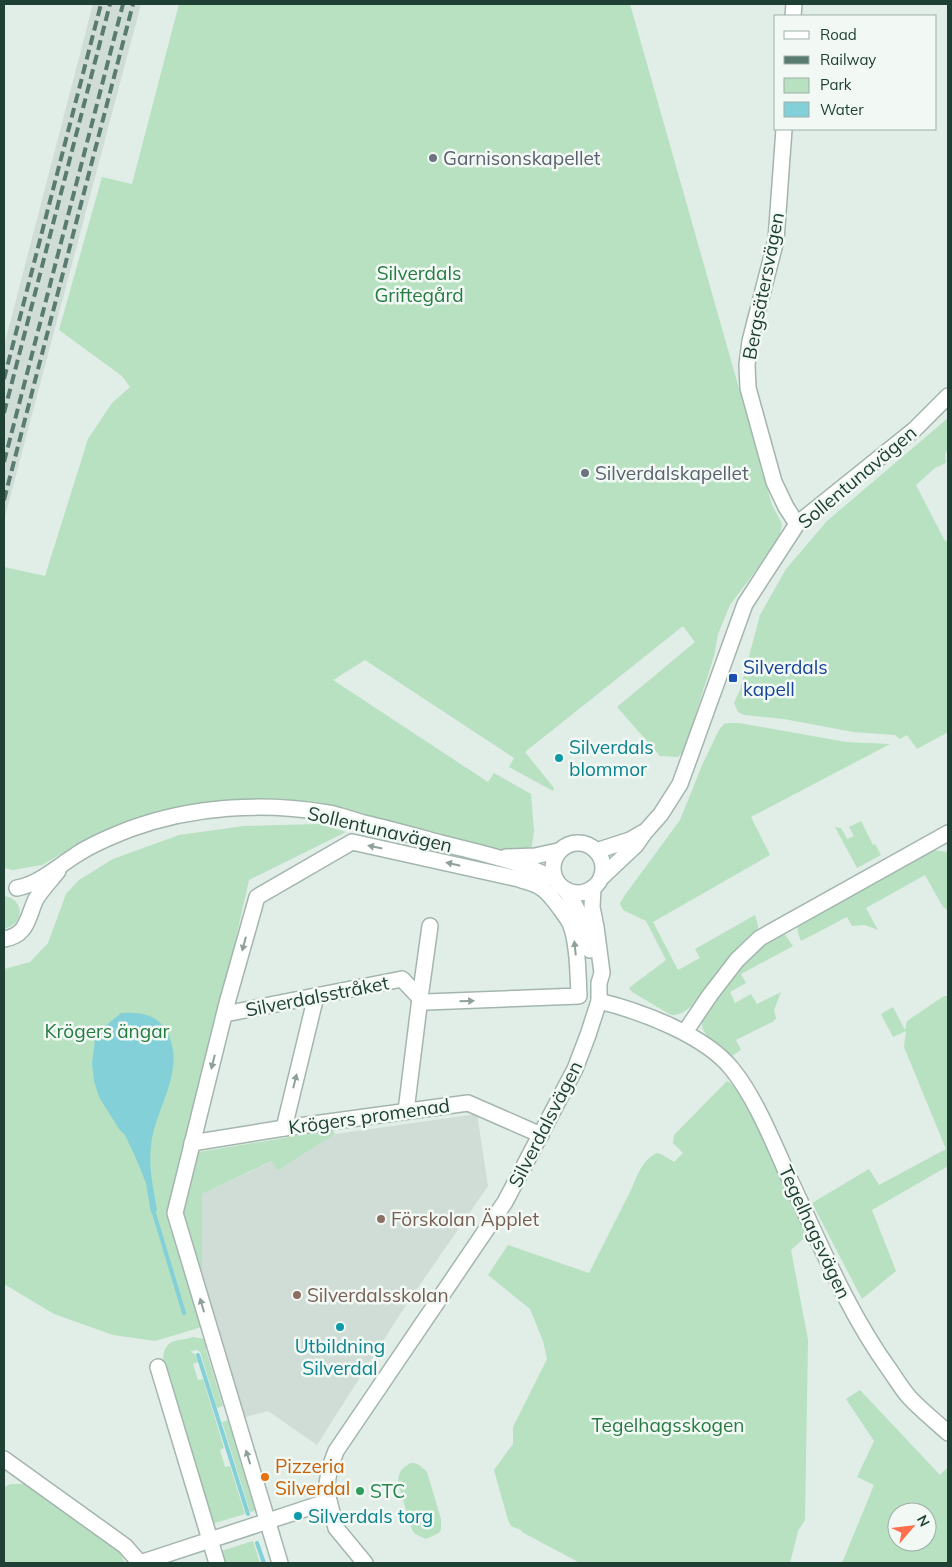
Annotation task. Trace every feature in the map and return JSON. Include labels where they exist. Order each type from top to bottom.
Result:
[{"type":"street","name":"Bergsätersvägen","points":[[784,130],[776,240],[750,341],[748,388],[774,482],[797,524]]},
{"type":"street","name":"Sollentunavägen","points":[[597,883],[636,845],[661,814],[680,784],[745,604],[797,524],[914,430],[948,396]]},
{"type":"street","name":"Sollentunavägen","points":[[8,884],[30,884],[99,842],[164,818],[217,809],[269,806],[329,813],[497,858],[534,870],[560,885]]},
{"type":"street","name":"Sollentunavägen","points":[[596,850],[630,840],[645,832]]},
{"type":"street","points":[[685,1032],[737,960],[760,938],[948,833]]},
{"type":"street","points":[[280,1563],[175,1213],[225,1014],[257,897],[352,842],[518,879],[541,888],[552,898],[570,924],[574,936],[579,996],[426,1002],[420,998]]},
{"type":"street","points":[[574,843],[589,845],[596,850],[602,860],[603,872],[597,883],[585,892],[572,893],[560,885],[552,866],[558,851],[574,843]]},
{"type":"street","name":"Sollentunavägen","points":[[497,858],[535,856],[558,851]]},
{"type":"street","name":"Sollentunavägen","points":[[4,939],[15,937],[22,930],[28,922],[38,897],[64,864]]},
{"type":"street","name":"Silverdalsvägen","points":[[365,1563],[336,1528],[326,1489],[330,1467],[336,1451],[505,1202],[575,1069],[599,1001],[599,983],[602,973],[592,907],[597,883]]},
{"type":"street","name":"Sollentunavägen","points":[[8,884],[24,894],[30,913]]},
{"type":"street","name":"Silverdalsvägen","points":[[560,885],[577,909],[588,937],[593,970],[599,983]]},
{"type":"street","points":[[406,1111],[430,926]]},
{"type":"street","name":"Silverdalsstråket","points":[[225,1014],[402,979],[420,998]]},
{"type":"street","points":[[284,1128],[316,996]]},
{"type":"street","name":"Tegelhagsvägen","points":[[599,1001],[621,1006],[685,1032],[712,1049],[732,1068],[758,1109],[818,1240],[856,1317],[881,1358],[908,1396],[948,1433]]},
{"type":"street","name":"Krögers promenad","points":[[192,1143],[284,1128],[468,1103],[541,1134]]},
{"type":"street","points":[[158,1367],[216,1563]]},
{"type":"street","points":[[4,1459],[125,1546],[140,1563],[329,1501]]},
{"type":"shaded area","points":[[93,4],[141,4],[4,520],[4,346]]},
{"type":"shaded area","points":[[477,1114],[488,1186],[406,1305],[317,1445],[268,1411],[239,1419],[202,1285],[202,1194],[273,1161],[277,1171],[335,1134]]},
{"type":"green space","name":"Silverdals Griftegård","points":[[179,4],[630,4],[772,505],[782,524],[779,539],[730,605],[718,634],[714,656],[686,745],[678,757],[660,756],[617,707],[695,642],[683,626],[525,752],[554,788],[553,791],[509,767],[514,758],[365,660],[333,680],[488,782],[494,773],[531,794],[534,831],[531,852],[504,851],[366,815],[322,806],[272,800],[219,801],[170,809],[132,820],[75,846],[42,865],[13,870],[4,868],[4,567],[45,576],[88,439],[112,403],[130,387],[122,376],[59,330],[102,177],[132,184]]},
{"type":"green space","points":[[948,418],[946,463],[935,468],[916,485],[945,541],[948,540],[948,732],[917,749],[907,735],[900,739],[895,735],[853,732],[784,719],[744,715],[738,712],[734,703],[740,690],[760,615],[786,569],[827,521]]},
{"type":"green space","points":[[739,723],[846,742],[890,744],[751,817],[770,855],[653,922],[678,970],[700,958],[695,949],[755,915],[758,925],[758,929],[718,971],[692,1006],[682,1013],[671,1015],[632,992],[629,988],[666,960],[646,921],[623,910],[620,903],[680,820],[703,763],[719,730],[724,724]]},
{"type":"green space","points":[[861,821],[873,845],[875,844],[881,855],[857,868],[835,827],[841,828],[847,839],[854,836],[849,827]]},
{"type":"green space","name":"Krögers ängar","points":[[319,824],[346,832],[249,880],[225,986],[201,1075],[171,1213],[205,1326],[155,1341],[113,1335],[54,1314],[4,1284],[4,969],[30,962],[48,943],[66,894],[79,880],[113,859],[179,835],[244,826]]},
{"type":"green space","points":[[933,850],[948,852],[948,910],[943,907],[925,875],[866,908],[878,930],[865,925],[852,926],[847,917],[801,941],[798,934],[800,922]]},
{"type":"green space","points":[[4,896],[16,902],[20,912],[16,922],[4,929]]},
{"type":"green space","points":[[783,932],[793,946],[741,974],[746,983],[730,992],[735,1003],[751,994],[757,1004],[781,992],[774,1010],[776,1018],[774,1021],[736,1040],[741,1050],[730,1057],[706,1034],[702,1022],[703,1016],[736,971],[774,935]]},
{"type":"green space","points":[[944,996],[948,996],[948,1166],[872,1210],[896,1271],[862,1299],[812,1203],[869,1169],[879,1185],[946,1149],[904,1047],[906,1031],[893,1037],[881,1014],[893,1007],[905,1030],[907,1021]]},
{"type":"green space","name":"Tegelhagsskogen","points":[[727,1081],[737,1087],[758,1121],[810,1233],[791,1250],[808,1340],[805,1520],[798,1531],[790,1563],[580,1563],[511,1526],[508,1520],[494,1470],[513,1444],[513,1427],[547,1359],[543,1341],[530,1309],[488,1275],[508,1245],[589,1273],[644,1164],[657,1153],[674,1162],[683,1153],[673,1143],[674,1135]]},
{"type":"green space","points":[[332,1130],[335,1134],[277,1171],[272,1161],[202,1194],[202,1285],[181,1211],[199,1152]]},
{"type":"green space","points":[[193,1337],[205,1339],[207,1342],[206,1350],[223,1406],[217,1408],[200,1352],[197,1350],[191,1351],[195,1354],[198,1362],[193,1364],[198,1380],[203,1379],[224,1448],[220,1450],[225,1467],[230,1466],[245,1514],[212,1524],[163,1358],[164,1351],[170,1343]]},
{"type":"green space","points":[[860,1390],[940,1475],[948,1469],[948,1563],[842,1563],[874,1485],[857,1477],[874,1441],[846,1399]]},
{"type":"green space","points":[[228,1420],[255,1511],[250,1512],[222,1422]]},
{"type":"green space","points":[[411,1463],[419,1465],[427,1472],[441,1519],[439,1533],[426,1539],[415,1534],[412,1530],[398,1483],[401,1471]]},
{"type":"green space","points":[[11,1484],[29,1484],[119,1551],[125,1563],[4,1563],[4,1487]]},
{"type":"green space","points":[[253,1541],[260,1563],[225,1563],[221,1551]]},
{"type":"water","points":[[121,1013],[147,1015],[159,1021],[167,1032],[172,1046],[172,1075],[158,1117],[151,1146],[151,1170],[157,1211],[151,1213],[146,1183],[135,1156],[125,1135],[119,1129],[99,1097],[94,1081],[92,1063],[95,1040],[103,1028]]},
{"type":"waterway","points":[[154,1213],[184,1313]]},
{"type":"waterway","points":[[198,1355],[248,1514]]},
{"type":"waterway","points":[[257,1543],[264,1563]]},
{"type":"railway","points":[[4,379],[101,4]]},
{"type":"railway","points":[[4,413],[110,4]]},
{"type":"railway","points":[[4,462],[123,4]]},
{"type":"railway","points":[[4,500],[133,4]]},
{"type":"place","name":"Garnisonskapellet","points":[[433,158]]},
{"type":"place","name":"Silverdalskapellet","points":[[585,473]]},
{"type":"place","name":"Silverdals kapell","points":[[733,678]]},
{"type":"place","name":"Silverdals blommor","points":[[559,758]]},
{"type":"place","name":"Förskolan Äpplet","points":[[381,1219]]},
{"type":"place","name":"Silverdalsskolan","points":[[297,1295]]},
{"type":"place","name":"Utbildning Silverdal","points":[[340,1327]]},
{"type":"place","name":"Pizzeria Silverdal","points":[[265,1477]]},
{"type":"place","name":"STC","points":[[360,1491]]},
{"type":"place","name":"Silverdals torg","points":[[298,1516]]}]
